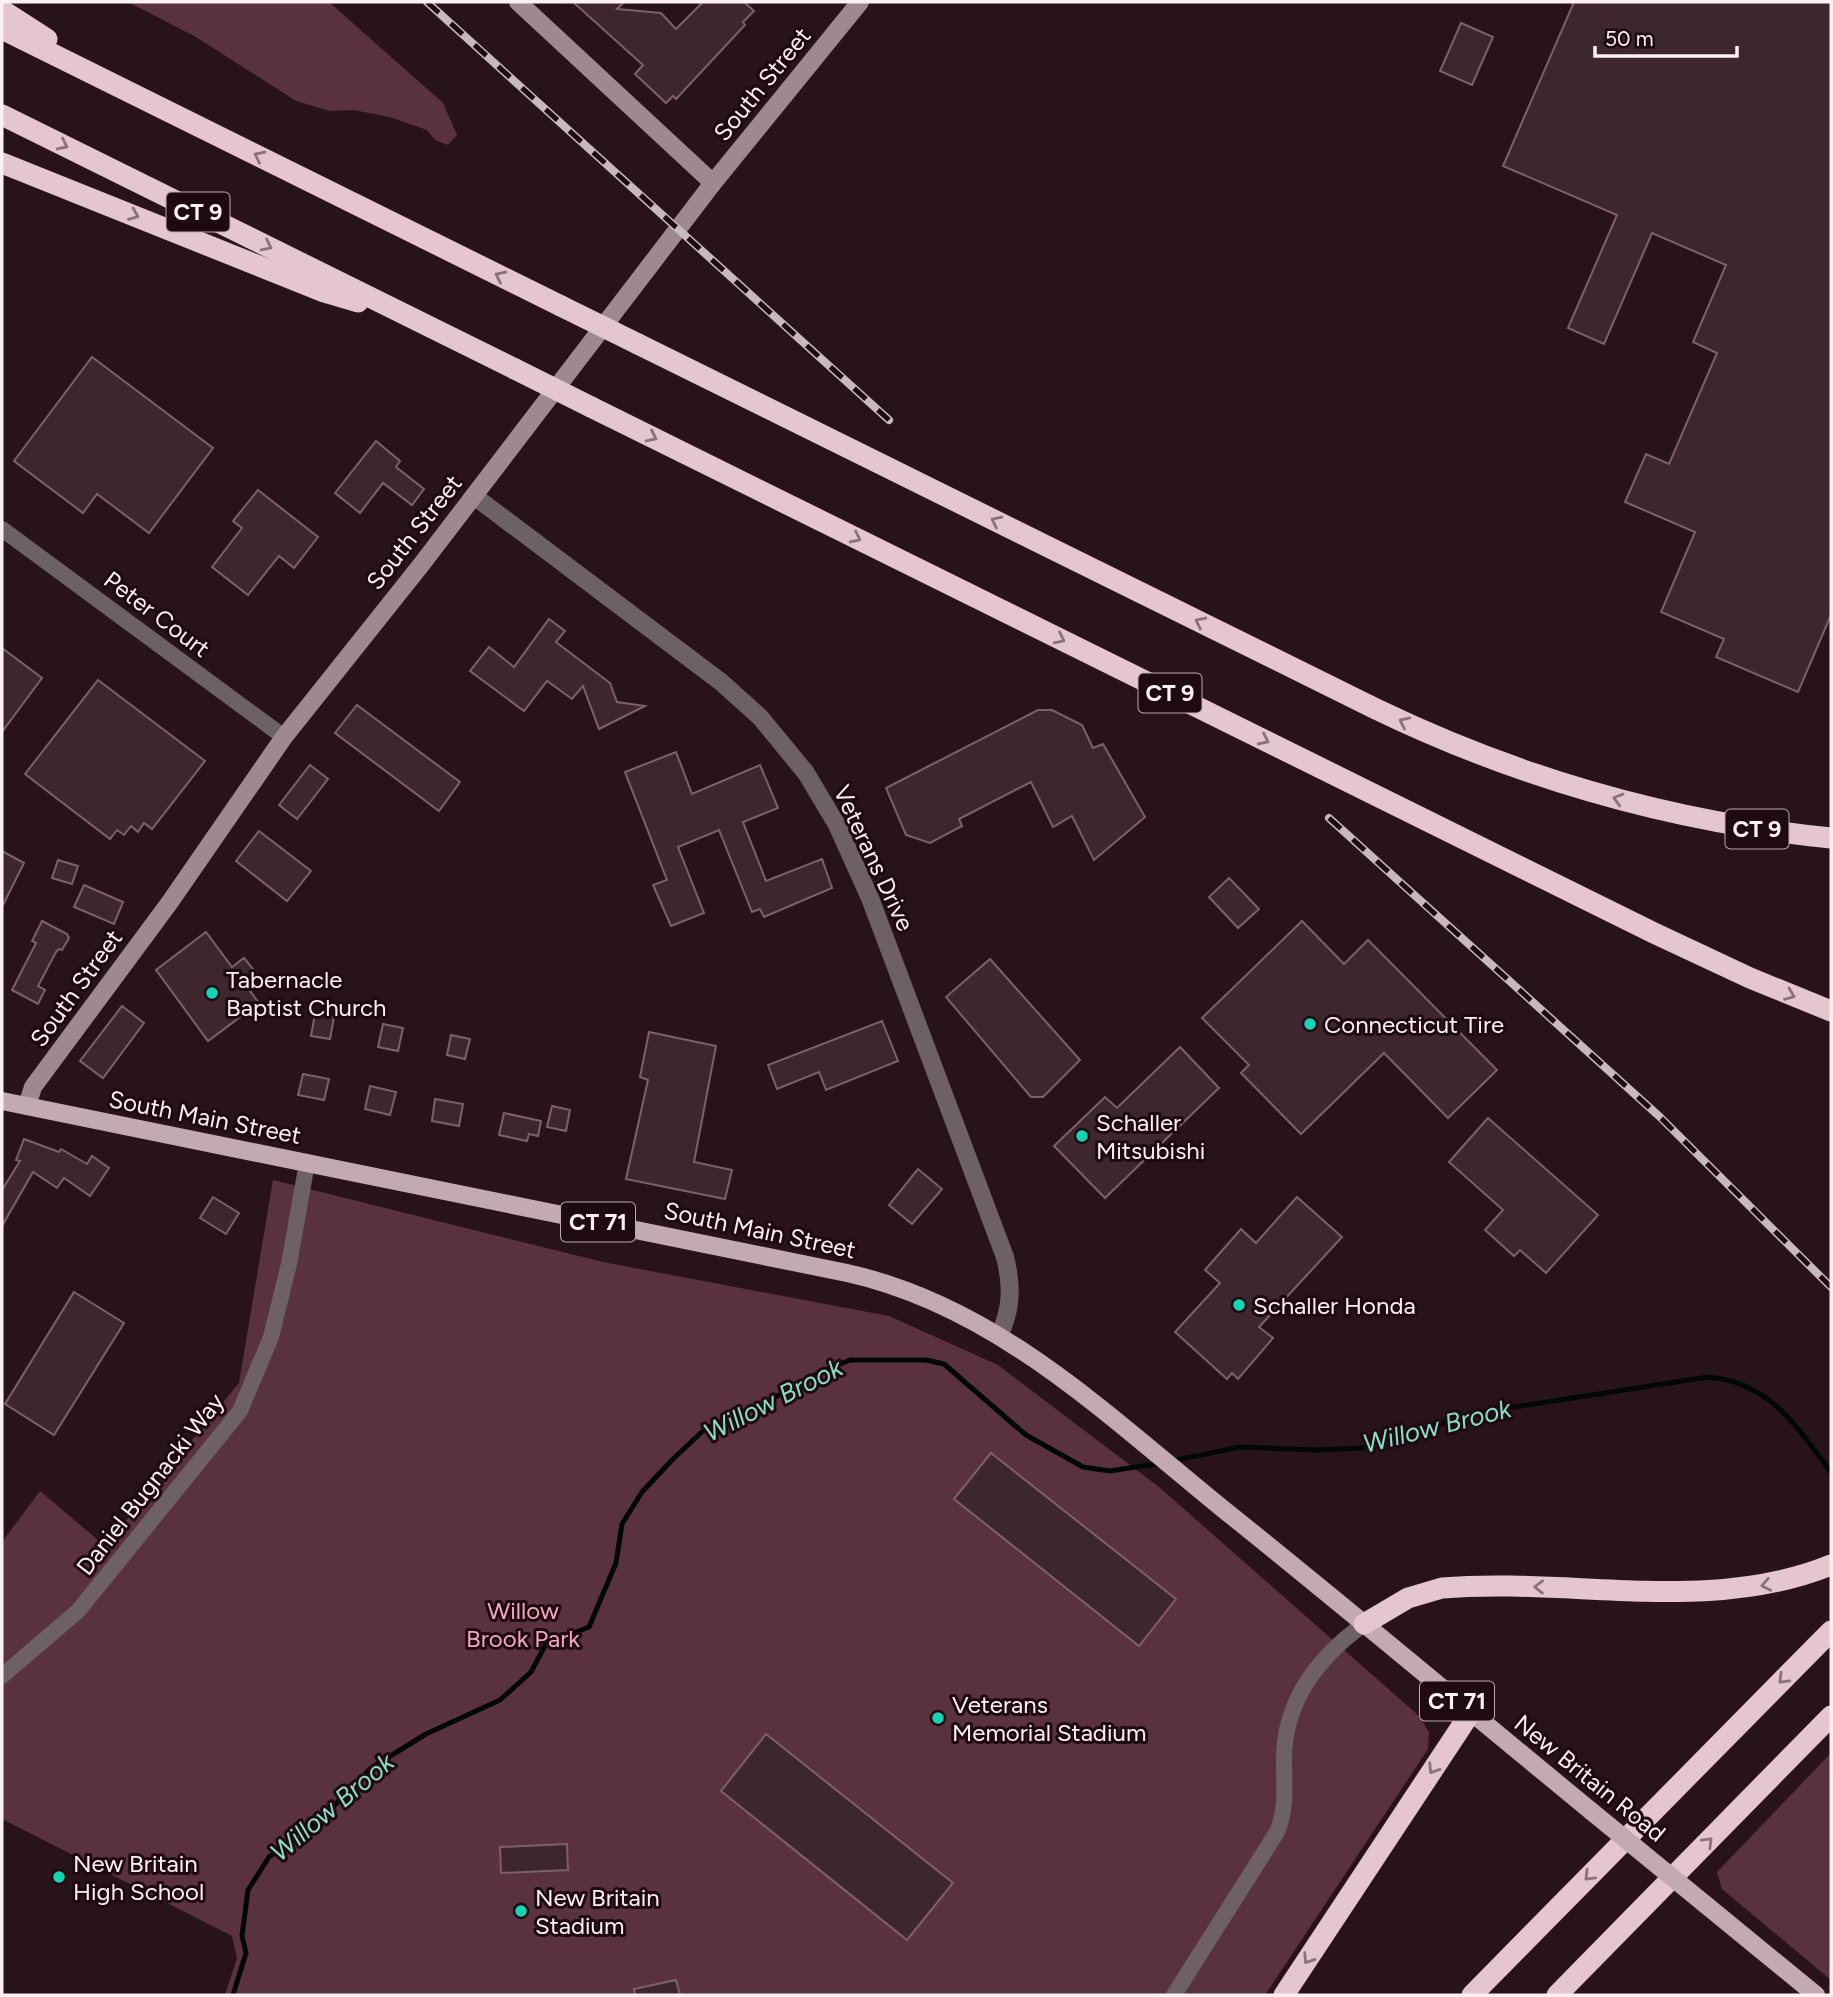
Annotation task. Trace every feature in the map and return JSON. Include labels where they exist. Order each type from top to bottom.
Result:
[{"type":"highway","points":[[2,10],[36,31],[81,68]]},
{"type":"highway","name":"CT 9","points":[[2,29],[1405,723],[1528,771],[1684,816],[1831,838]]},
{"type":"highway","name":"CT 9","points":[[2,115],[1749,978],[1831,1011]]},
{"type":"highway","points":[[2,163],[324,292],[394,309]]},
{"type":"highway","points":[[1364,1624],[1408,1598],[1442,1588],[1742,1588],[1791,1579],[1831,1565]]},
{"type":"highway","points":[[1472,1995],[1831,1631]]},
{"type":"highway","points":[[1284,1995],[1471,1712]]},
{"type":"highway","points":[[1557,1995],[1831,1716]]},
{"type":"main road","points":[[518,2],[713,183]]},
{"type":"main road","name":"South Street","points":[[27,1106],[33,1087],[183,884],[284,737],[474,496],[713,183],[860,2]]},
{"type":"main road","name":"South Main Street","points":[[2,1101],[859,1275],[941,1303],[1000,1334],[1204,1493]]},
{"type":"main road","name":"New Britain Road","points":[[1204,1493],[1816,1995]]},
{"type":"street","name":"Veterans Drive","points":[[474,496],[743,700],[785,746],[822,798],[870,898],[1005,1256],[1012,1295],[1000,1334]]},
{"type":"street","name":"Peter Court","points":[[2,529],[284,737]]},
{"type":"street","name":"Daniel Bugnacki Way","points":[[2,1676],[78,1611],[240,1411],[271,1337],[289,1264],[307,1163]]},
{"type":"street","points":[[1174,1995],[1279,1828],[1285,1802],[1285,1734],[1297,1695],[1329,1654],[1364,1624]]},
{"type":"green space","points":[[128,2],[329,2],[443,103],[457,135],[448,145],[435,140],[427,130],[393,118],[354,110],[330,111],[296,101],[196,37]]},
{"type":"green space","name":"Willow Brook Park","points":[[273,1180],[603,1262],[889,1316],[998,1365],[1159,1487],[1419,1716],[1429,1732],[1428,1749],[1265,1995],[225,1995],[237,1958],[232,1936],[2,1819],[2,1542],[40,1491],[105,1546],[239,1383]]},
{"type":"green space","points":[[1831,1753],[1831,1980],[1722,1889],[1717,1872]]},
{"type":"building","points":[[573,2],[624,2],[617,9],[661,13],[676,29],[703,2],[744,2],[754,11],[743,22],[745,25],[676,99],[673,96],[666,103],[635,74],[643,65]]},
{"type":"building","points":[[1574,2],[1831,2],[1831,615],[1798,692],[1716,657],[1724,639],[1661,612],[1695,532],[1625,502],[1646,454],[1669,464],[1717,353],[1693,342],[1726,265],[1652,233],[1604,344],[1568,328],[1617,215],[1503,166]]},
{"type":"building","points":[[1461,23],[1493,37],[1472,85],[1440,71]]},
{"type":"building","points":[[92,357],[213,448],[149,533],[97,494],[83,513],[14,461]]},
{"type":"building","points":[[376,441],[400,461],[396,467],[424,489],[412,505],[383,483],[360,513],[335,493]]},
{"type":"building","points":[[258,490],[318,537],[294,568],[279,556],[248,595],[212,567],[242,528],[233,521]]},
{"type":"building","points":[[549,619],[565,631],[556,642],[610,683],[617,702],[645,706],[599,729],[583,686],[572,699],[547,681],[524,711],[470,671],[489,647],[514,667]]},
{"type":"building","points":[[2,648],[42,678],[2,732]]},
{"type":"building","points":[[98,680],[205,761],[152,829],[144,823],[138,832],[131,826],[124,835],[117,830],[110,839],[25,774]]},
{"type":"building","points":[[357,705],[460,782],[439,811],[335,733]]},
{"type":"building","points":[[1038,710],[1052,710],[1082,725],[1093,748],[1103,744],[1145,817],[1094,860],[1072,816],[1053,827],[1031,782],[959,819],[962,826],[930,843],[906,835],[886,788]]},
{"type":"building","points":[[676,752],[692,794],[760,765],[778,808],[743,822],[766,881],[822,859],[832,888],[764,917],[760,909],[752,912],[719,830],[678,847],[704,913],[671,926],[653,885],[667,880],[625,772]]},
{"type":"building","points":[[310,765],[328,779],[297,819],[279,805]]},
{"type":"building","points":[[259,831],[311,871],[287,901],[236,861]]},
{"type":"building","points":[[2,851],[24,863],[2,907]]},
{"type":"building","points":[[58,860],[78,866],[72,884],[52,878]]},
{"type":"building","points":[[1229,878],[1259,909],[1238,928],[1209,897]]},
{"type":"building","points":[[84,885],[123,902],[114,924],[74,907]]},
{"type":"building","points":[[42,921],[67,934],[69,938],[62,950],[56,952],[38,986],[45,990],[38,1004],[12,990],[36,943],[32,941]]},
{"type":"building","name":"Connecticut Tire","points":[[1302,921],[1344,964],[1368,940],[1497,1070],[1448,1118],[1384,1053],[1301,1134],[1241,1073],[1249,1065],[1202,1018]]},
{"type":"building","name":"Tabernacle Baptist Church","points":[[206,932],[232,967],[244,958],[257,974],[244,983],[259,1003],[208,1041],[156,970]]},
{"type":"building","points":[[990,959],[1080,1060],[1043,1097],[1031,1097],[946,997]]},
{"type":"building","points":[[122,1006],[144,1023],[103,1078],[80,1061]]},
{"type":"building","points":[[315,1014],[334,1017],[330,1039],[311,1036]]},
{"type":"building","points":[[882,1021],[898,1061],[826,1090],[819,1072],[777,1089],[768,1065]]},
{"type":"building","points":[[383,1024],[403,1028],[398,1051],[378,1047]]},
{"type":"building","points":[[649,1032],[716,1046],[694,1162],[732,1170],[725,1199],[626,1179],[648,1080],[640,1077]]},
{"type":"building","points":[[451,1035],[470,1039],[465,1059],[447,1055]]},
{"type":"building","points":[[1180,1047],[1219,1088],[1105,1198],[1054,1146],[1105,1097],[1117,1108]]},
{"type":"building","points":[[303,1074],[329,1079],[324,1100],[298,1095]]},
{"type":"building","points":[[370,1086],[396,1092],[390,1115],[365,1109]]},
{"type":"building","points":[[435,1099],[463,1104],[459,1126],[432,1121]]},
{"type":"building","points":[[552,1106],[570,1110],[566,1131],[547,1127]]},
{"type":"building","points":[[504,1113],[541,1121],[538,1136],[529,1134],[527,1141],[499,1135]]},
{"type":"building","points":[[1488,1118],[1598,1215],[1546,1273],[1520,1250],[1514,1256],[1485,1230],[1503,1210],[1449,1162]]},
{"type":"building","points":[[24,1139],[59,1152],[61,1149],[87,1164],[92,1156],[109,1168],[90,1196],[64,1178],[57,1188],[33,1172],[2,1226],[2,1190],[20,1161],[16,1160]]},
{"type":"building","points":[[918,1169],[942,1189],[912,1224],[889,1205]]},
{"type":"building","points":[[213,1197],[239,1213],[226,1234],[200,1218]]},
{"type":"building","name":"Schaller Honda","points":[[1297,1197],[1342,1237],[1259,1327],[1273,1338],[1238,1379],[1232,1373],[1227,1379],[1175,1332],[1220,1283],[1205,1270],[1241,1229],[1256,1243]]},
{"type":"building","points":[[74,1292],[124,1323],[54,1435],[5,1404]]},
{"type":"building","points":[[991,1453],[1176,1599],[1139,1646],[954,1499]]},
{"type":"building","points":[[766,1734],[953,1883],[907,1940],[721,1791]]},
{"type":"building","points":[[567,1844],[568,1870],[501,1873],[500,1847]]},
{"type":"building","points":[[676,1980],[680,1995],[635,1995],[634,1989]]},
{"type":"waterway","name":"Willow Brook","points":[[233,1995],[246,1953],[242,1936],[248,1890],[269,1857],[321,1819],[371,1768],[426,1734],[500,1700],[531,1672],[546,1644],[589,1627],[616,1563],[622,1524],[642,1492],[706,1428],[761,1405],[819,1373],[850,1360],[926,1360],[944,1364],[1026,1435],[1083,1467],[1110,1471],[1162,1463]]},
{"type":"waterway","name":"Willow Brook","points":[[1171,1461],[1240,1447],[1316,1450],[1361,1448],[1476,1413],[1708,1377],[1748,1387],[1765,1397],[1793,1423],[1831,1472]]},
{"type":"railway","points":[[427,2],[889,420]]},
{"type":"railway","points":[[1329,818],[1660,1117],[1831,1287]]},
{"type":"place","name":"Tabernacle Baptist Church","points":[[212,993]]},
{"type":"place","name":"Connecticut Tire","points":[[1310,1024]]},
{"type":"place","name":"Schaller Mitsubishi","points":[[1082,1136]]},
{"type":"place","name":"Schaller Honda","points":[[1239,1305]]},
{"type":"place","name":"Veterans Memorial Stadium","points":[[938,1718]]},
{"type":"place","name":"New Britain High School","points":[[59,1877]]},
{"type":"place","name":"New Britain Stadium","points":[[521,1911]]}]
